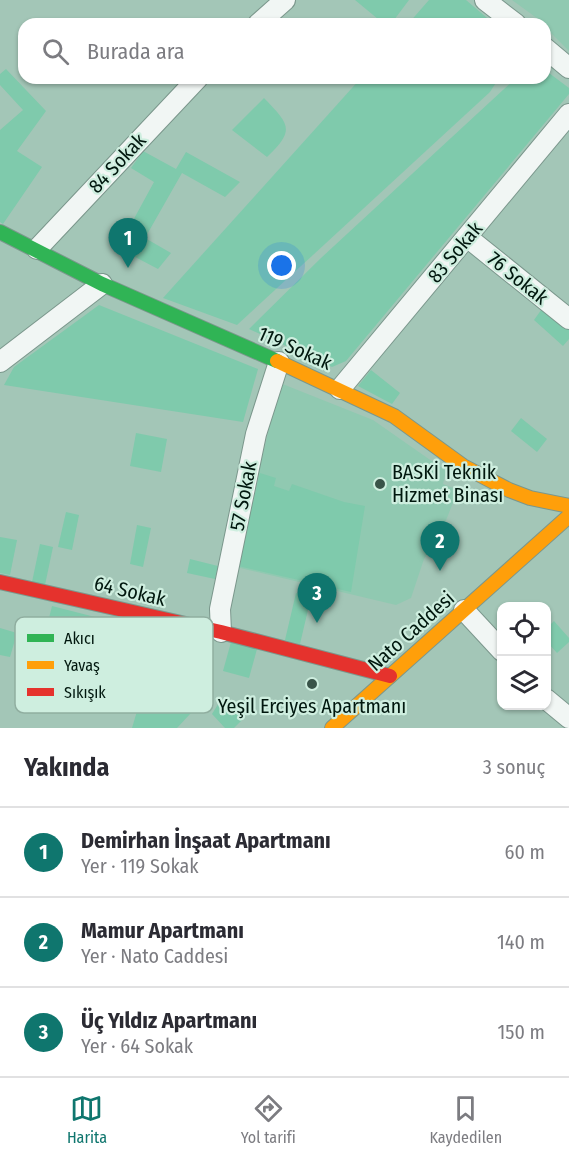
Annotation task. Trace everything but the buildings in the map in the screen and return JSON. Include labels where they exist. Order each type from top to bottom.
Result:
[{"type":"street","points":[[265,18],[285,0]]},
{"type":"street","points":[[485,0],[508,18]]},
{"type":"street","points":[[551,53],[569,68]]},
{"type":"street","name":"84 Sokak","points":[[37,249],[192,84]]},
{"type":"street","name":"83 Sokak","points":[[340,389],[569,114]]},
{"type":"street","name":"119 Sokak","points":[[0,232],[102,284],[340,389],[394,416],[474,473],[530,498],[569,506]]},
{"type":"street","name":"76 Sokak","points":[[467,237],[569,319]]},
{"type":"street","points":[[0,362],[102,284]]},
{"type":"street","name":"57 Sokak","points":[[221,632],[220,609],[256,434],[279,362]]},
{"type":"street","name":"Nato Caddesi","points":[[332,728],[569,516]]},
{"type":"street","name":"64 Sokak","points":[[0,582],[155,617]]},
{"type":"street","points":[[464,610],[497,647]]},
{"type":"street","name":"64 Sokak","points":[[213,630],[390,675]]},
{"type":"street","points":[[551,703],[569,718]]},
{"type":"shaded area","points":[[355,0],[409,0],[396,18],[377,18]]},
{"type":"shaded area","points":[[429,0],[466,0],[487,18],[413,18]]},
{"type":"shaded area","points":[[512,0],[569,0],[569,51],[551,33],[551,18],[537,18]]},
{"type":"shaded area","points":[[6,69],[46,111],[17,151],[42,167],[3,224],[0,222],[0,130],[23,110],[0,85],[0,74]]},
{"type":"shaded area","points":[[551,74],[569,88],[569,94],[346,361],[332,367],[249,329],[321,258],[510,84],[551,84]]},
{"type":"shaded area","points":[[356,84],[495,84],[490,92],[237,325],[163,298]]},
{"type":"shaded area","points":[[264,98],[279,114],[286,127],[282,140],[267,157],[232,130]]},
{"type":"shaded area","points":[[143,151],[176,169],[186,152],[240,182],[225,197],[182,173],[145,238],[171,253],[158,269],[118,248],[154,182],[131,168]]},
{"type":"shaded area","points":[[99,305],[258,369],[243,422],[4,385],[14,367]]},
{"type":"shaded area","points":[[544,306],[569,329],[569,339],[563,346],[534,320]]},
{"type":"shaded area","points":[[371,370],[400,393],[392,404],[358,386]]},
{"type":"shaded area","points":[[280,383],[373,420],[446,471],[443,484],[458,490],[441,533],[424,559],[411,598],[396,605],[236,567]]},
{"type":"shaded area","points":[[521,418],[547,439],[537,452],[511,431]]},
{"type":"shaded area","points":[[136,433],[167,439],[161,472],[130,466]]},
{"type":"shaded area","points":[[260,473],[276,478],[274,486],[289,491],[292,484],[344,502],[365,506],[351,592],[238,566]]},
{"type":"shaded area","points":[[66,512],[79,515],[72,550],[58,547]]},
{"type":"shaded area","points":[[137,525],[151,528],[143,567],[130,564]]},
{"type":"shaded area","points":[[0,537],[17,540],[10,575],[0,573]]},
{"type":"shaded area","points":[[40,544],[53,547],[45,585],[32,582]]},
{"type":"shaded area","points":[[190,559],[218,566],[215,579],[187,573]]},
{"type":"shaded area","points":[[296,593],[311,597],[300,644],[285,640]]},
{"type":"shaded area","points":[[52,606],[95,617],[49,617]]},
{"type":"shaded area","points":[[554,621],[569,638],[569,642],[557,653],[551,646],[551,624]]},
{"type":"shaded area","points":[[0,628],[15,632],[10,657],[0,655]]},
{"type":"shaded area","points":[[231,642],[257,649],[249,678],[223,671]]},
{"type":"shaded area","points":[[220,701],[245,717],[234,728],[225,728],[213,712]]},
{"type":"shaded area","points":[[136,713],[191,713],[177,728],[132,728]]},
{"type":"traffic: fast","points":[[0,232],[102,284],[277,361]]},
{"type":"traffic: slow","points":[[277,361],[394,416],[463,466],[509,490],[530,498],[569,506]]},
{"type":"traffic: slow","points":[[332,728],[569,516]]},
{"type":"traffic: jam","points":[[0,582],[155,617]]},
{"type":"traffic: jam","points":[[213,630],[390,676]]},
{"type":"place","name":"Demirhan İnşaat Apartmanı","points":[[128,268]]},
{"type":"place","name":"BASKİ Teknik Hizmet Binası","points":[[380,484]]},
{"type":"place","name":"Mamur Apartmanı","points":[[440,571]]},
{"type":"place","name":"Üç Yıldız Apartmanı","points":[[317,623]]},
{"type":"place","name":"Yeşil Erciyes Apartmanı","points":[[312,684]]}]
